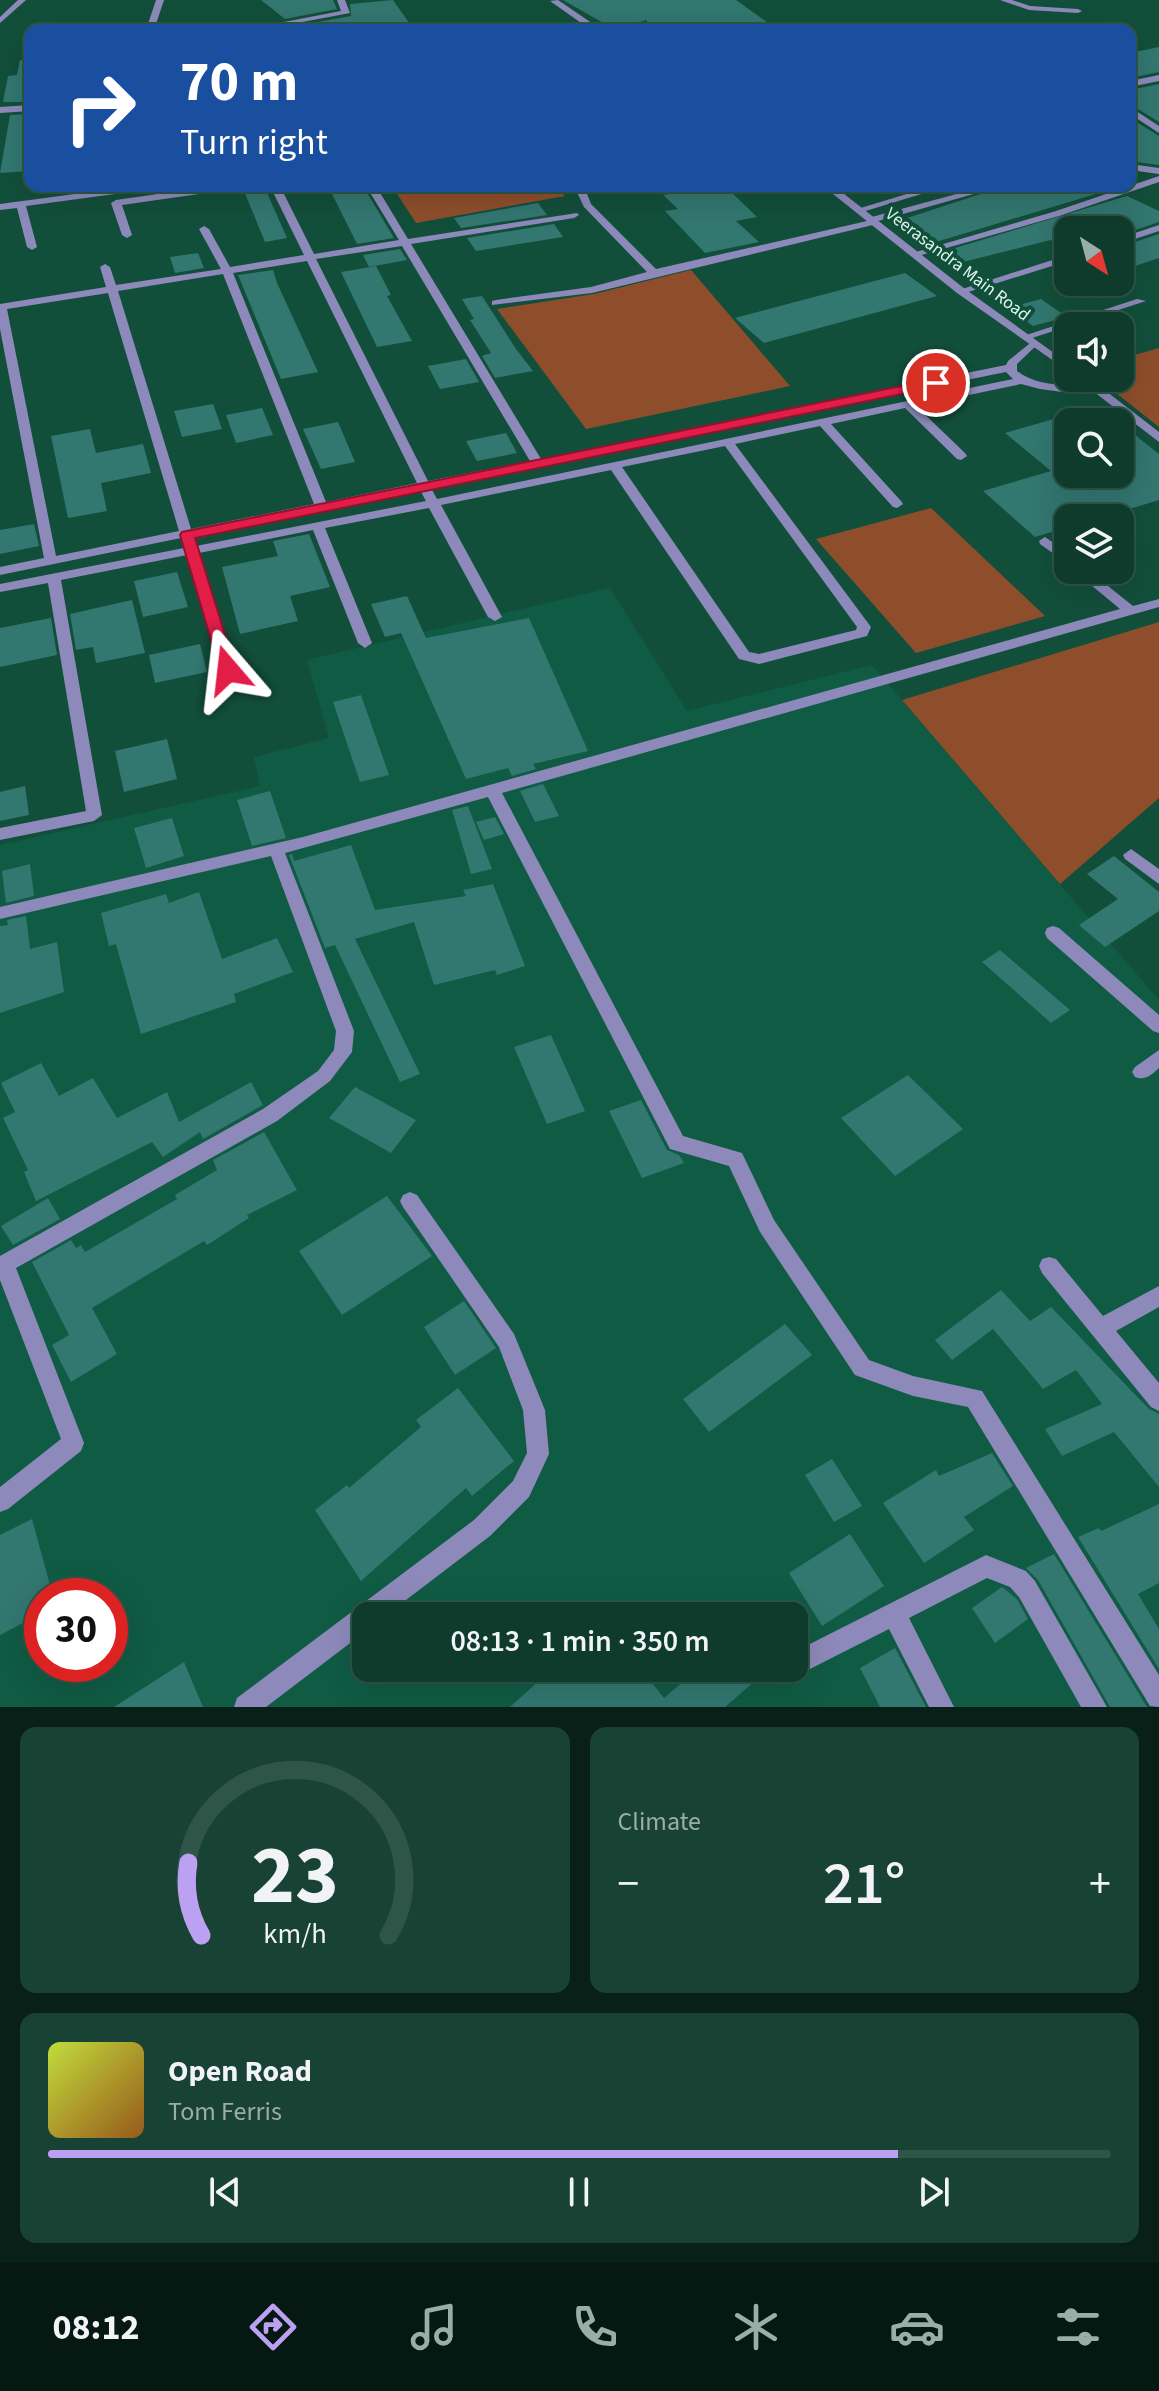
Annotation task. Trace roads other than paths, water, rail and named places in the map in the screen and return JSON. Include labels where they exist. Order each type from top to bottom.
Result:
[{"type":"street","points":[[0,21],[22,0]]},
{"type":"street","points":[[152,24],[160,0]]},
{"type":"street","points":[[281,24],[343,13],[347,11],[341,0]]},
{"type":"street","points":[[554,0],[588,24]]},
{"type":"street","points":[[1004,0],[1029,8],[1078,11]]},
{"type":"street","points":[[1136,83],[1159,78]]},
{"type":"street","points":[[0,110],[24,108]]},
{"type":"street","points":[[1136,114],[1159,130]]},
{"type":"street","points":[[1136,160],[1157,173]]},
{"type":"street","points":[[1136,168],[1157,173]]},
{"type":"street","points":[[1136,182],[1157,173]]},
{"type":"street","points":[[0,207],[93,192]]},
{"type":"street","points":[[112,192],[127,235]]},
{"type":"street","points":[[116,203],[192,192]]},
{"type":"street","points":[[278,192],[425,488],[495,617]]},
{"type":"street","points":[[375,192],[538,464]]},
{"type":"street","points":[[584,192],[587,205],[654,273]]},
{"type":"street","name":"Veerasandra Main Road","points":[[836,192],[961,291],[1054,358]]},
{"type":"street","points":[[859,210],[922,192]]},
{"type":"street","points":[[496,303],[592,290],[872,221],[976,192]]},
{"type":"street","points":[[914,254],[1056,214],[1110,192]]},
{"type":"street","points":[[21,204],[32,247]]},
{"type":"street","points":[[51,561],[0,307],[574,215]]},
{"type":"street","points":[[1134,236],[1159,228]]},
{"type":"street","points":[[204,229],[227,271],[322,508]]},
{"type":"street","points":[[961,291],[1054,262]]},
{"type":"street","points":[[105,267],[228,670]]},
{"type":"street","points":[[0,571],[1010,368],[1029,340],[1141,301]]},
{"type":"street","points":[[1010,368],[1022,380]]},
{"type":"street","points":[[0,588],[434,503],[1022,380],[1054,387]]},
{"type":"street","points":[[910,388],[922,401]]},
{"type":"street","points":[[1101,392],[1159,438]]},
{"type":"street","points":[[908,404],[961,456]]},
{"type":"street","points":[[823,422],[897,504]]},
{"type":"street","points":[[615,466],[744,656],[759,659],[862,633],[864,627],[728,442]]},
{"type":"street","points":[[318,526],[365,643]]},
{"type":"street","points":[[1045,541],[1054,548]]},
{"type":"street","points":[[0,834],[94,815],[54,578]]},
{"type":"street","points":[[1097,584],[1131,611]]},
{"type":"street","points":[[0,913],[276,849],[1159,603]]},
{"type":"street","points":[[492,789],[677,1143],[735,1159],[767,1226],[862,1368],[913,1386],[974,1398],[1159,1697]]},
{"type":"street","points":[[0,1501],[73,1443],[2,1258],[270,1115],[324,1076],[343,1052],[345,1031],[276,849]]},
{"type":"street","points":[[1131,855],[1159,878]]},
{"type":"street","points":[[1053,933],[1159,1026]]},
{"type":"street","points":[[1141,1072],[1159,1058]]},
{"type":"street","points":[[246,1707],[482,1528],[521,1489],[538,1454],[534,1410],[507,1341],[410,1201]]},
{"type":"street","points":[[1049,1266],[1159,1400]]},
{"type":"street","points":[[1101,1328],[1159,1296]]},
{"type":"street","points":[[808,1658],[986,1566],[1018,1579],[1095,1707]]},
{"type":"street","points":[[893,1613],[942,1707]]}]
